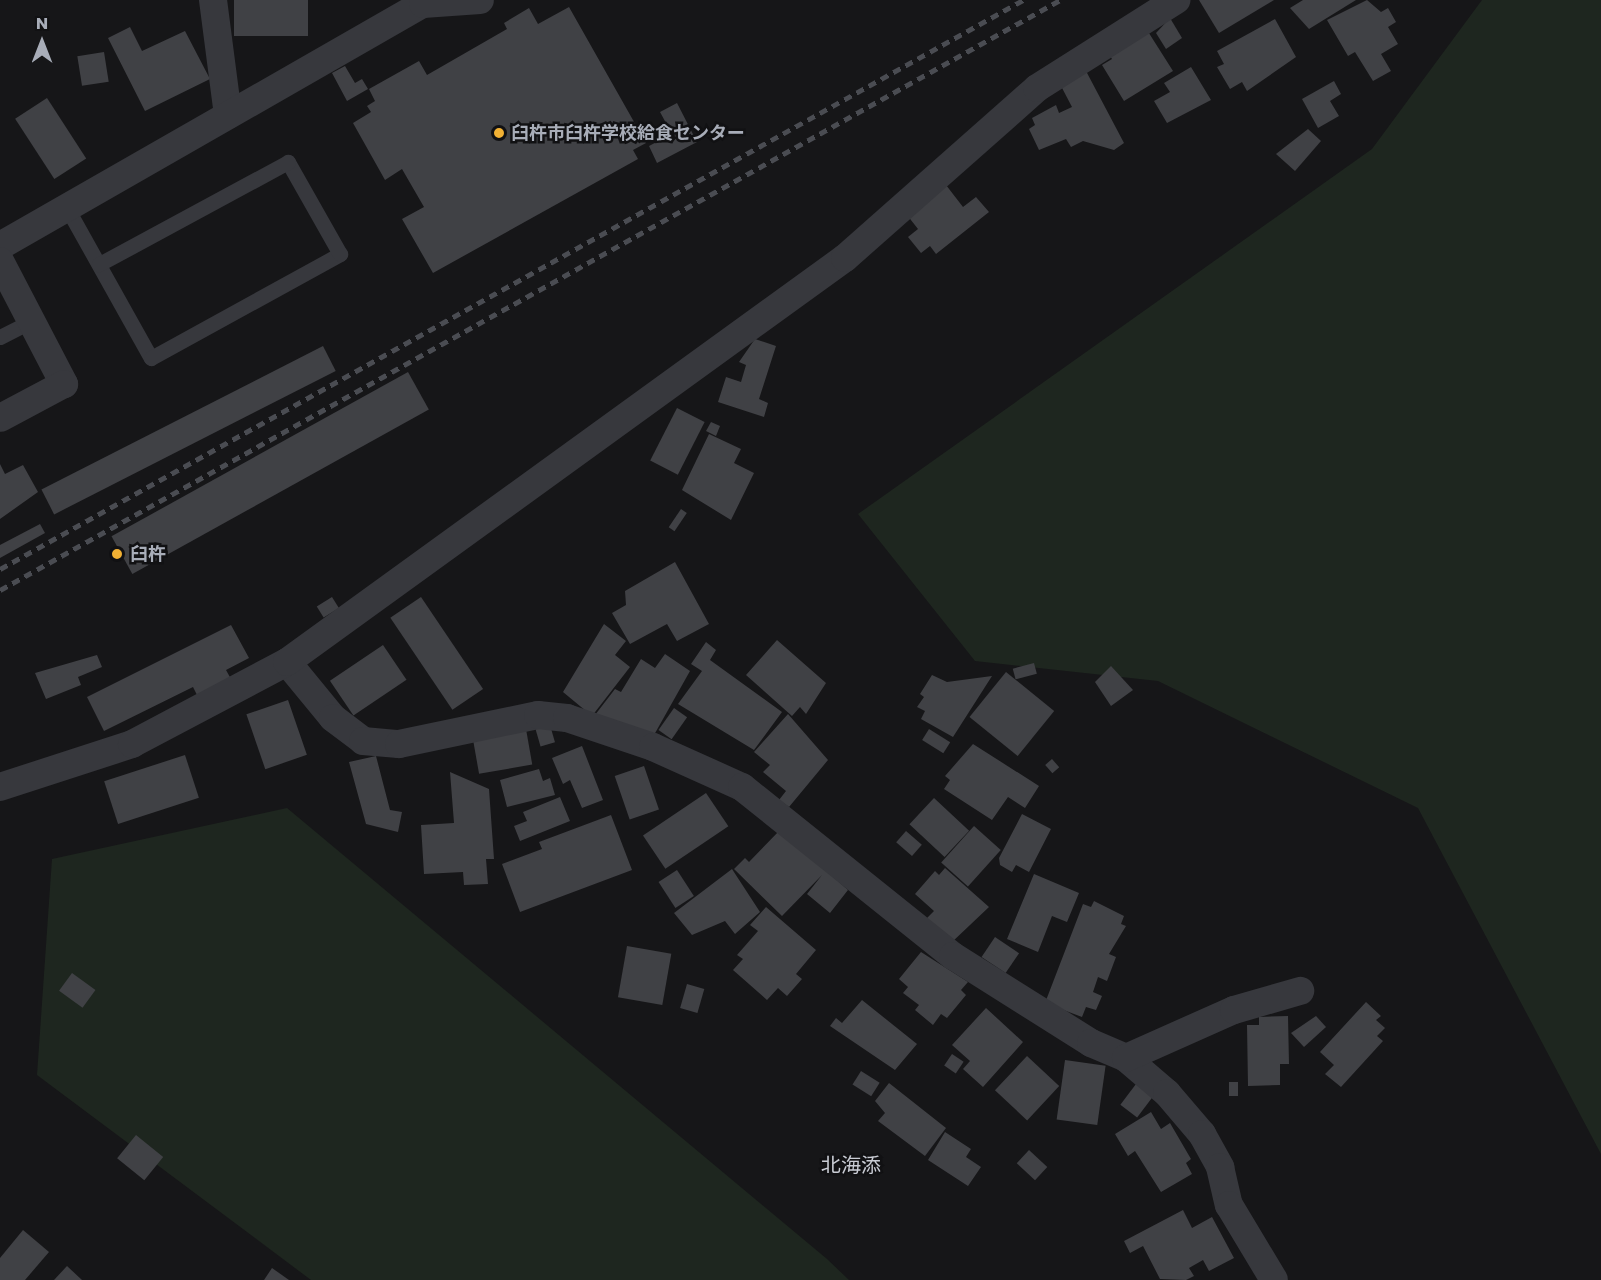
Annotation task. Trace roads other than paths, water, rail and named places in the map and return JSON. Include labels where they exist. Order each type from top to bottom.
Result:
[{"type":"street","points":[[213,0],[228,115]]},
{"type":"street","points":[[0,246],[423,4],[480,0]]},
{"type":"street","points":[[0,787],[142,740],[287,662],[845,258],[1037,88],[1176,0]]},
{"type":"street","points":[[0,261],[64,384],[0,418]]},
{"type":"street","points":[[287,662],[333,717],[363,741],[399,744],[538,715],[567,718],[710,770],[742,787],[954,956],[1091,1043],[1126,1058],[1202,1134],[1220,1167],[1229,1205],[1274,1280]]},
{"type":"street","points":[[1126,1058],[1234,1010],[1300,991]]},
{"type":"lane","points":[[67,208],[151,358],[340,254],[288,162],[99,264]]},
{"type":"lane","points":[[0,337],[31,321]]},
{"type":"railway","points":[[0,569],[1023,0]]},
{"type":"railway","points":[[0,590],[1060,0]]},
{"type":"place","name":"臼杵市臼杵学校給食センター","points":[[499,133]]},
{"type":"place","name":"臼杵","points":[[117,554]]},
{"type":"district","name":"北海添","points":[[851,1165]]}]
